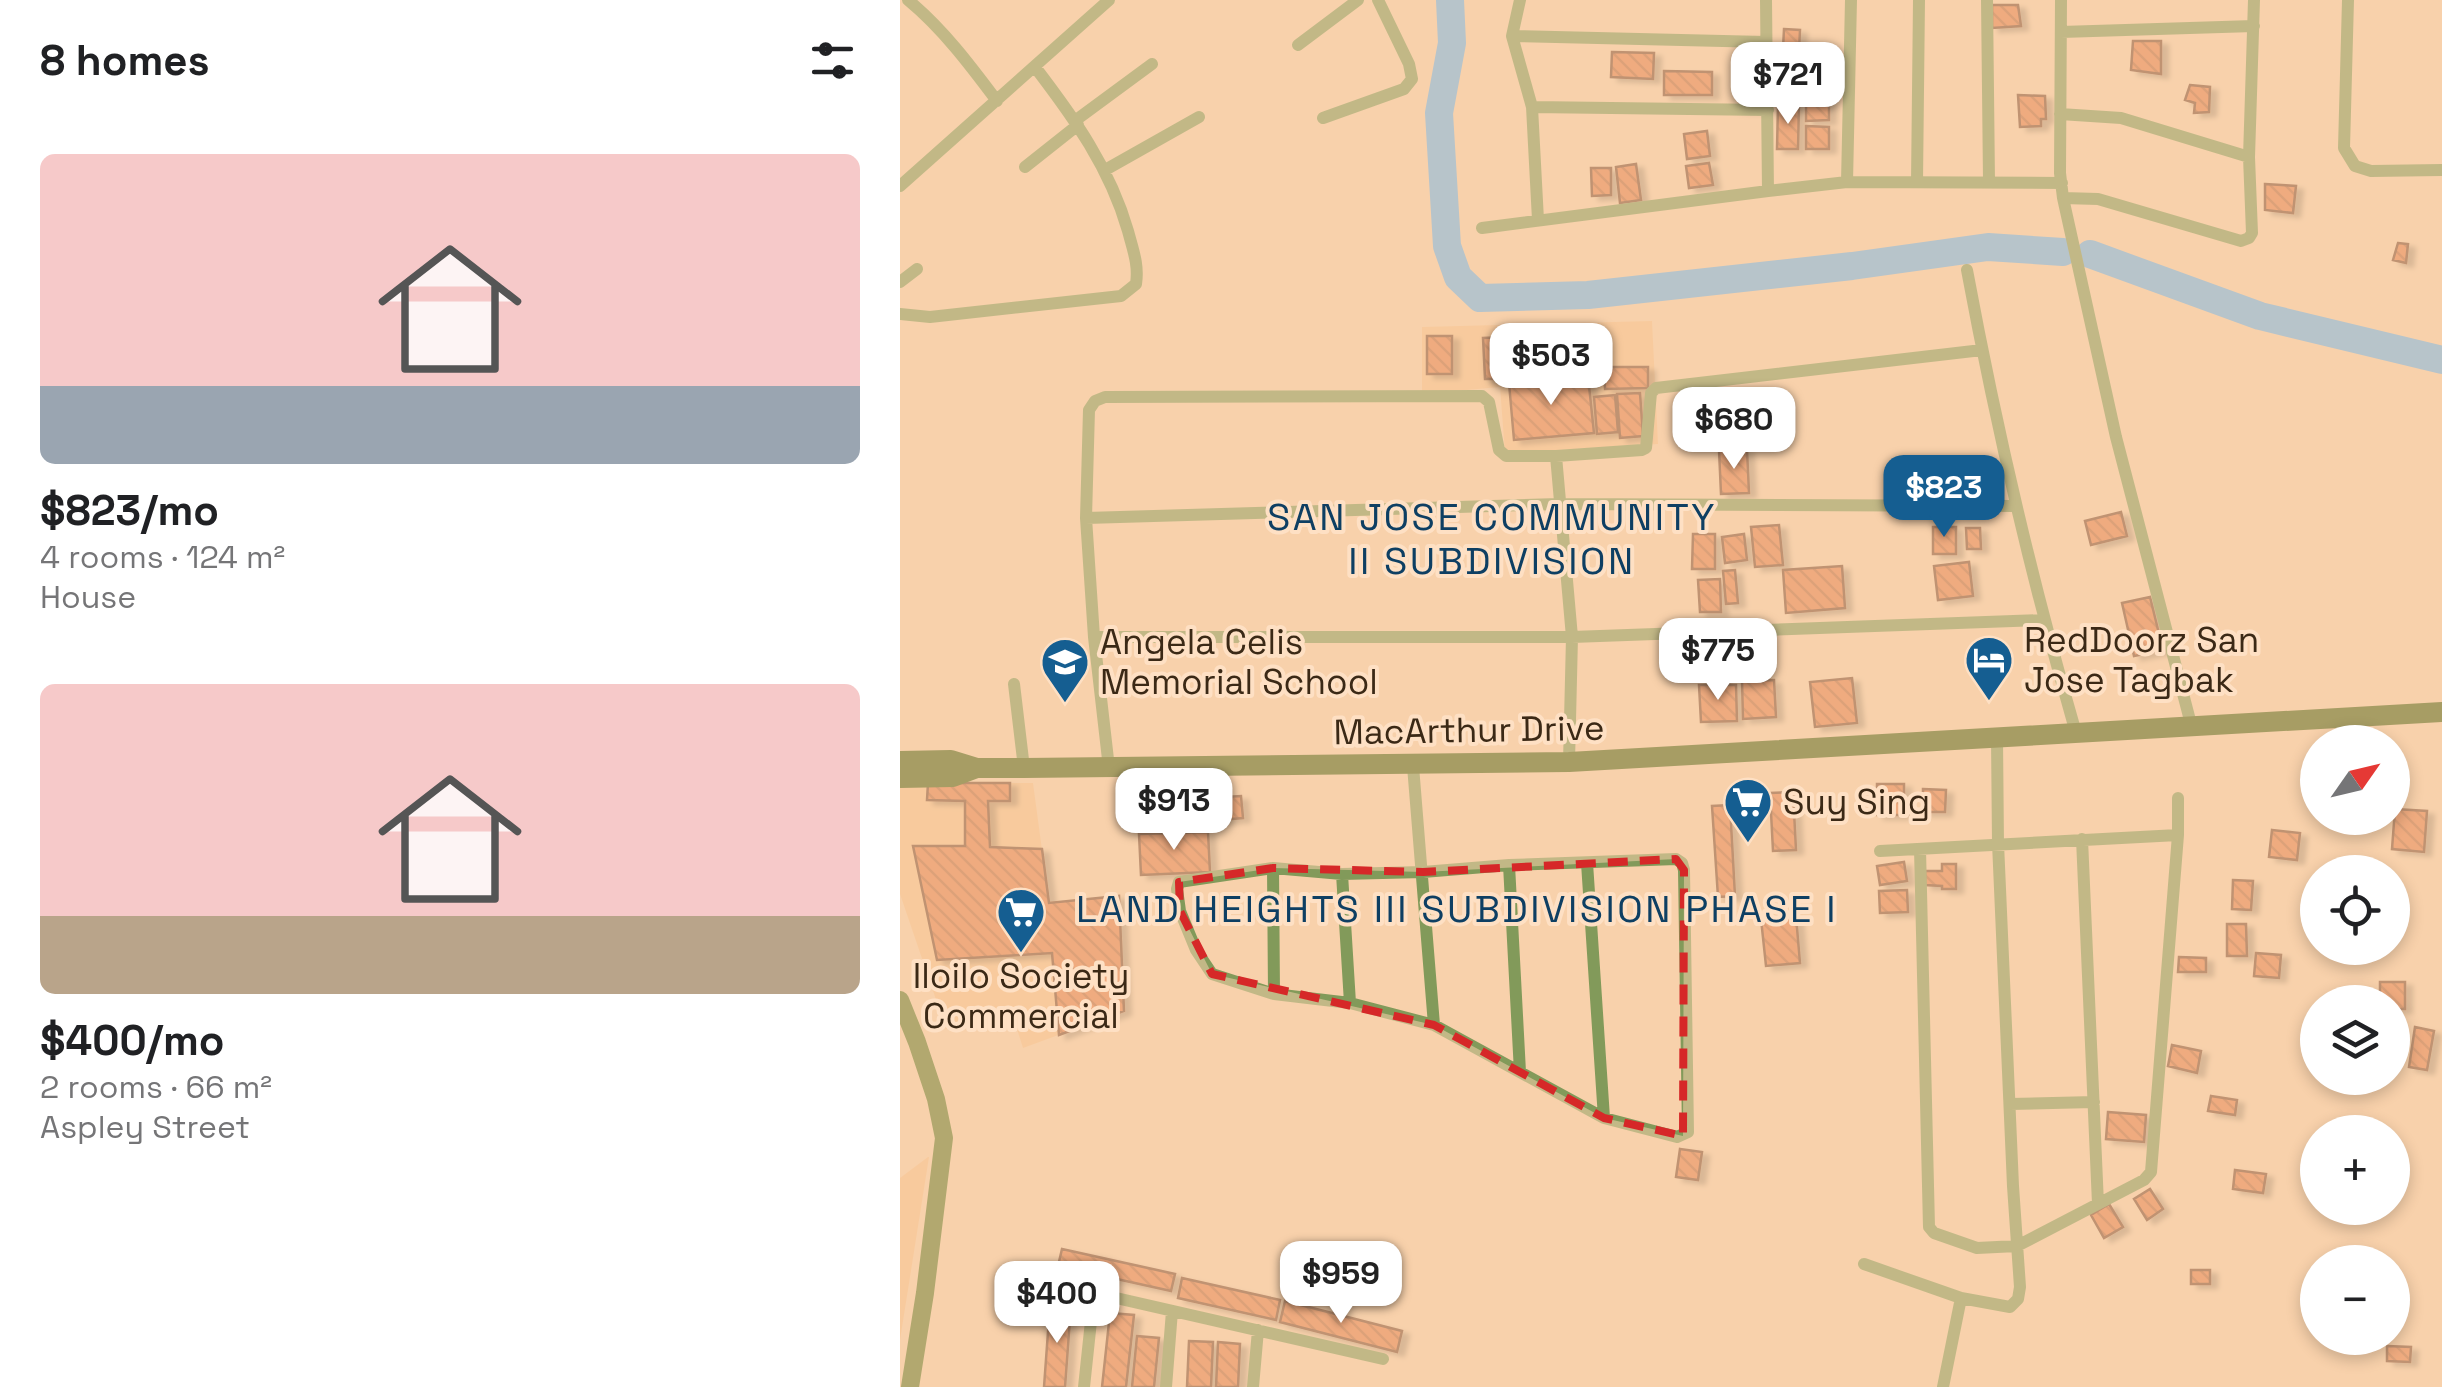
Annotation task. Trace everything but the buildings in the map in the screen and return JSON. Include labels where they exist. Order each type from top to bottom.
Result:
[{"type":"main road","name":"MacArthur Drive","points":[[900,760],[951,760],[977,768],[1569,762],[2442,712]]},
{"type":"main road","name":"MacArthur Drive","points":[[900,778],[953,778],[977,768]]},
{"type":"main road","points":[[900,1000],[936,1100],[944,1138],[910,1387]]},
{"type":"street","points":[[908,0],[952,44],[997,101]]},
{"type":"street","points":[[900,186],[1035,67],[1092,6],[1109,0]]},
{"type":"street","points":[[1298,45],[1358,0]]},
{"type":"street","points":[[1323,118],[1404,89],[1412,78],[1378,0]]},
{"type":"street","points":[[1520,0],[1512,36],[1532,107],[1538,220]]},
{"type":"street","points":[[1766,0],[1768,190]]},
{"type":"street","points":[[1847,182],[1851,0]]},
{"type":"street","points":[[1917,182],[1919,0]]},
{"type":"street","points":[[1987,0],[1989,181]]},
{"type":"street","points":[[2062,0],[2062,190],[2116,438],[2192,728]]},
{"type":"street","points":[[1482,228],[1847,182],[1989,181],[2062,190],[2242,241],[2252,232],[2249,158],[2254,0]]},
{"type":"street","points":[[2348,0],[2344,148],[2355,166],[2371,171],[2442,170]]},
{"type":"street","points":[[2061,32],[2254,26]]},
{"type":"street","points":[[1512,36],[1765,42]]},
{"type":"street","points":[[1025,167],[1152,64]]},
{"type":"street","points":[[900,314],[930,317],[1121,296],[1136,284],[1138,268],[1124,217],[1105,170],[1077,122],[1035,67]]},
{"type":"street","points":[[1532,107],[1768,110]]},
{"type":"street","points":[[2060,114],[2121,118],[2249,158]]},
{"type":"street","points":[[1105,170],[1199,118]]},
{"type":"street","points":[[900,282],[917,269]]},
{"type":"street","points":[[1968,270],[2016,506],[2076,734]]},
{"type":"street","points":[[1109,768],[1086,518],[1089,410],[1094,401],[1105,397],[1482,396],[1489,402],[1502,454],[1556,456],[1645,449],[1651,393],[1656,388],[1982,350]]},
{"type":"street","points":[[1556,456],[1572,637],[1569,762]]},
{"type":"street","points":[[1086,518],[1559,504],[2016,506]]},
{"type":"street","points":[[1094,637],[1572,637],[2044,620]]},
{"type":"street","points":[[1014,684],[1024,768]]},
{"type":"street","points":[[1864,1264],[1960,1298],[2010,1308],[2016,1303],[2020,1287],[1996,739]]},
{"type":"street","points":[[1413,766],[1434,1025]]},
{"type":"street","points":[[1920,849],[1929,1227],[1934,1233],[1977,1248],[2016,1246],[2144,1180],[2152,1172],[2178,798]]},
{"type":"street","points":[[1880,851],[2178,835]]},
{"type":"street","points":[[2082,839],[2098,1204]]},
{"type":"street","points":[[1676,859],[1682,863],[1688,1132],[1677,1137],[1604,1118],[1434,1025],[1350,1003],[1274,994],[1212,974],[1196,950],[1180,911],[1177,889],[1180,882],[1273,868],[1342,874],[1423,872],[1509,864],[1676,859]]},
{"type":"street","points":[[1588,863],[1604,1118]]},
{"type":"street","points":[[1509,864],[1520,1072]]},
{"type":"street","points":[[1273,868],[1274,994]]},
{"type":"street","points":[[1342,874],[1350,1003]]},
{"type":"street","points":[[2010,1104],[2094,1102]]},
{"type":"street","points":[[1055,1284],[1383,1358]]},
{"type":"street","points":[[1084,1387],[1094,1293]]},
{"type":"street","points":[[1943,1387],[1960,1298]]},
{"type":"street","points":[[1166,1387],[1172,1311]]},
{"type":"street","points":[[1253,1387],[1258,1330]]},
{"type":"highlighted area","points":[[1676,859],[1684,870],[1683,1136],[1604,1118],[1434,1025],[1212,974],[1180,911],[1179,882],[1273,868],[1423,872]]},
{"type":"shaded area","points":[[1652,321],[1658,444],[1505,453],[1500,387],[1422,394],[1422,327]]},
{"type":"shaded area","name":"Iloilo Society Commercial","points":[[900,783],[1033,783],[1049,902],[1119,896],[1124,1011],[1023,1048],[1010,1007],[946,1029],[900,894]]},
{"type":"shaded area","points":[[929,1157],[900,1340],[900,1178]]},
{"type":"waterway","points":[[1450,0],[1452,43],[1439,113],[1447,246],[1458,277],[1480,298],[1588,295],[1988,247],[2063,252]]},
{"type":"waterway","points":[[2090,254],[2260,316],[2442,360]]},
{"type":"place","name":"RedDoorz San Jose Tagbak","points":[[1989,702]]},
{"type":"place","name":"Angela Celis Memorial School","points":[[1065,704]]},
{"type":"place","name":"Suy Sing","points":[[1748,844]]},
{"type":"place","name":"Iloilo Society Commercial","points":[[1021,954]]},
{"type":"district","name":"SAN JOSE COMMUNITY II SUBDIVISION","points":[[1492,539]]},
{"type":"district","name":"LAND HEIGHTS III SUBDIVISION PHASE I","points":[[1457,909]]}]
